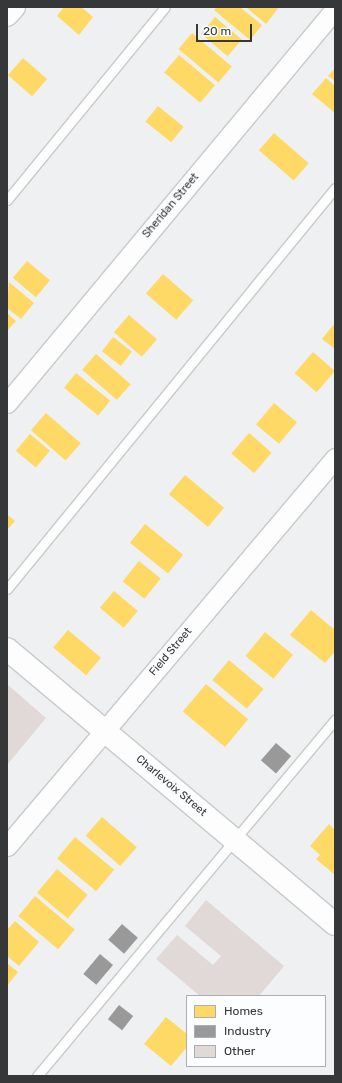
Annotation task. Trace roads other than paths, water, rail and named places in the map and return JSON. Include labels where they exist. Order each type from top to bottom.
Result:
[{"type":"street","points":[[7,16],[15,7]]},
{"type":"street","name":"Sheridan Street","points":[[7,403],[335,8]]},
{"type":"street","name":"Field Street","points":[[7,846],[335,458]]},
{"type":"street","name":"Charlevoix Street","points":[[7,649],[335,924]]},
{"type":"lane","points":[[7,200],[165,7]]},
{"type":"lane","points":[[7,589],[335,188]]},
{"type":"lane","points":[[37,1076],[335,719]]}]
